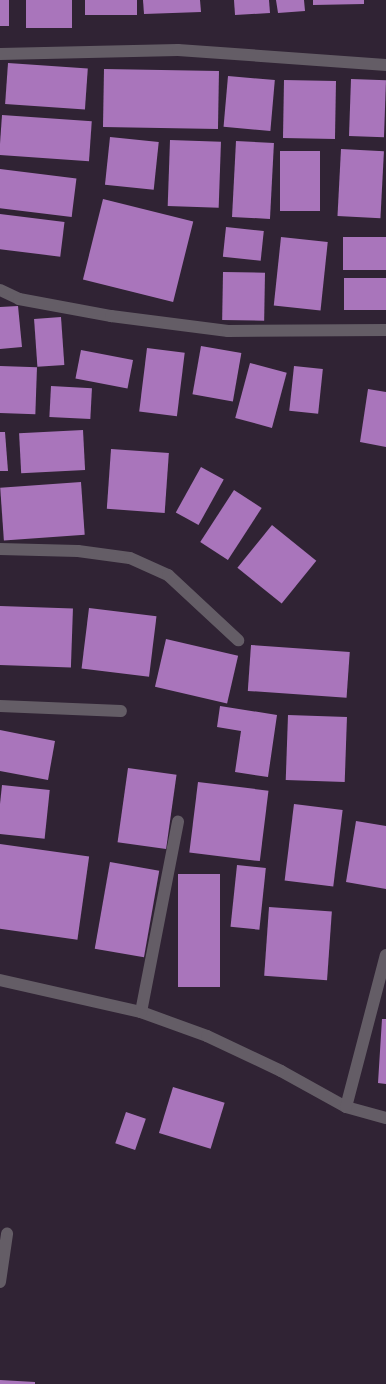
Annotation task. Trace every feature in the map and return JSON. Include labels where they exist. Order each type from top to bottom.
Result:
[{"type":"street","points":[[0,54],[178,50],[386,65]]},
{"type":"street","points":[[0,290],[19,299],[111,316],[228,331],[386,330]]},
{"type":"street","points":[[0,550],[78,551],[130,558],[168,575],[238,640]]},
{"type":"street","points":[[0,706],[121,711]]},
{"type":"street","points":[[141,1012],[178,822]]},
{"type":"street","points":[[346,1107],[386,955]]},
{"type":"street","points":[[0,980],[141,1012],[207,1036],[281,1070],[346,1107],[386,1118]]},
{"type":"street","points":[[0,1282],[7,1234]]},
{"type":"building","points":[[0,0],[9,0],[9,26],[0,26]]},
{"type":"building","points":[[26,0],[72,0],[72,28],[26,28]]},
{"type":"building","points":[[85,0],[137,0],[137,15],[85,15]]},
{"type":"building","points":[[143,0],[200,0],[201,12],[144,14]]},
{"type":"building","points":[[234,0],[269,0],[270,13],[235,15]]},
{"type":"building","points":[[276,0],[304,0],[305,11],[278,13]]},
{"type":"building","points":[[313,0],[364,0],[364,4],[313,5]]},
{"type":"building","points":[[8,63],[88,69],[85,109],[5,104]]},
{"type":"building","points":[[104,69],[219,71],[218,129],[103,127]]},
{"type":"building","points":[[228,76],[275,80],[270,131],[224,127]]},
{"type":"building","points":[[351,79],[386,80],[384,137],[349,136]]},
{"type":"building","points":[[284,80],[336,81],[335,139],[283,138]]},
{"type":"building","points":[[2,115],[92,121],[89,161],[0,155]]},
{"type":"building","points":[[110,137],[159,142],[154,190],[105,185]]},
{"type":"building","points":[[170,140],[221,142],[219,208],[168,206]]},
{"type":"building","points":[[236,141],[274,143],[270,219],[232,217]]},
{"type":"building","points":[[341,149],[384,151],[380,218],[337,216]]},
{"type":"building","points":[[280,151],[320,151],[320,211],[280,211]]},
{"type":"building","points":[[0,169],[76,178],[72,217],[0,208]]},
{"type":"building","points":[[103,199],[193,221],[173,302],[83,280]]},
{"type":"building","points":[[0,214],[65,222],[60,257],[0,249]]},
{"type":"building","points":[[226,227],[264,231],[261,261],[223,257]]},
{"type":"building","points":[[281,237],[328,242],[321,311],[274,306]]},
{"type":"building","points":[[343,237],[386,237],[386,270],[343,270]]},
{"type":"building","points":[[223,272],[265,273],[264,321],[222,320]]},
{"type":"building","points":[[344,278],[386,278],[386,310],[344,310]]},
{"type":"building","points":[[18,306],[22,347],[0,349],[0,307]]},
{"type":"building","points":[[61,317],[64,365],[37,367],[34,319]]},
{"type":"building","points":[[201,346],[241,353],[233,401],[192,394]]},
{"type":"building","points":[[147,348],[185,353],[177,416],[139,412]]},
{"type":"building","points":[[81,350],[133,360],[127,389],[75,378]]},
{"type":"building","points":[[250,363],[287,373],[272,428],[235,418]]},
{"type":"building","points":[[0,366],[37,367],[35,414],[0,413]]},
{"type":"building","points":[[294,366],[323,369],[318,414],[289,411]]},
{"type":"building","points":[[51,386],[92,388],[90,419],[49,417]]},
{"type":"building","points":[[368,389],[386,392],[386,447],[360,442]]},
{"type":"building","points":[[83,430],[85,470],[21,473],[19,433]]},
{"type":"building","points":[[0,432],[5,432],[8,471],[0,471]]},
{"type":"building","points":[[111,449],[169,453],[165,513],[107,509]]},
{"type":"building","points":[[201,467],[224,480],[199,525],[176,512]]},
{"type":"building","points":[[81,482],[85,535],[4,541],[0,488]]},
{"type":"building","points":[[234,490],[262,508],[228,560],[200,542]]},
{"type":"building","points":[[272,525],[316,561],[282,604],[237,568]]},
{"type":"building","points":[[0,606],[73,609],[71,668],[0,665]]},
{"type":"building","points":[[89,608],[156,616],[149,677],[82,669]]},
{"type":"building","points":[[166,639],[238,656],[227,703],[155,687]]},
{"type":"building","points":[[251,645],[350,652],[347,698],[248,691]]},
{"type":"building","points":[[220,706],[277,715],[268,777],[235,772],[241,731],[217,727]]},
{"type":"building","points":[[288,715],[347,717],[345,782],[286,780]]},
{"type":"building","points":[[0,730],[55,741],[48,780],[0,771]]},
{"type":"building","points":[[128,768],[177,775],[166,849],[118,842]]},
{"type":"building","points":[[198,782],[268,791],[260,861],[189,852]]},
{"type":"building","points":[[2,785],[50,790],[45,839],[0,834]]},
{"type":"building","points":[[294,804],[343,810],[333,886],[285,880]]},
{"type":"building","points":[[356,821],[386,826],[386,889],[346,882]]},
{"type":"building","points":[[0,844],[89,857],[77,940],[0,929]]},
{"type":"building","points":[[110,862],[159,871],[144,957],[95,949]]},
{"type":"building","points":[[237,865],[266,868],[259,930],[231,927]]},
{"type":"building","points":[[178,874],[220,874],[220,987],[178,987]]},
{"type":"building","points":[[269,907],[332,911],[327,980],[264,976]]},
{"type":"building","points":[[382,1019],[386,1019],[386,1084],[378,1083]]},
{"type":"building","points":[[173,1087],[225,1103],[211,1149],[159,1133]]},
{"type":"building","points":[[126,1112],[146,1119],[135,1150],[115,1143]]},
{"type":"building","points":[[0,1380],[35,1382],[35,1384],[0,1384]]}]
